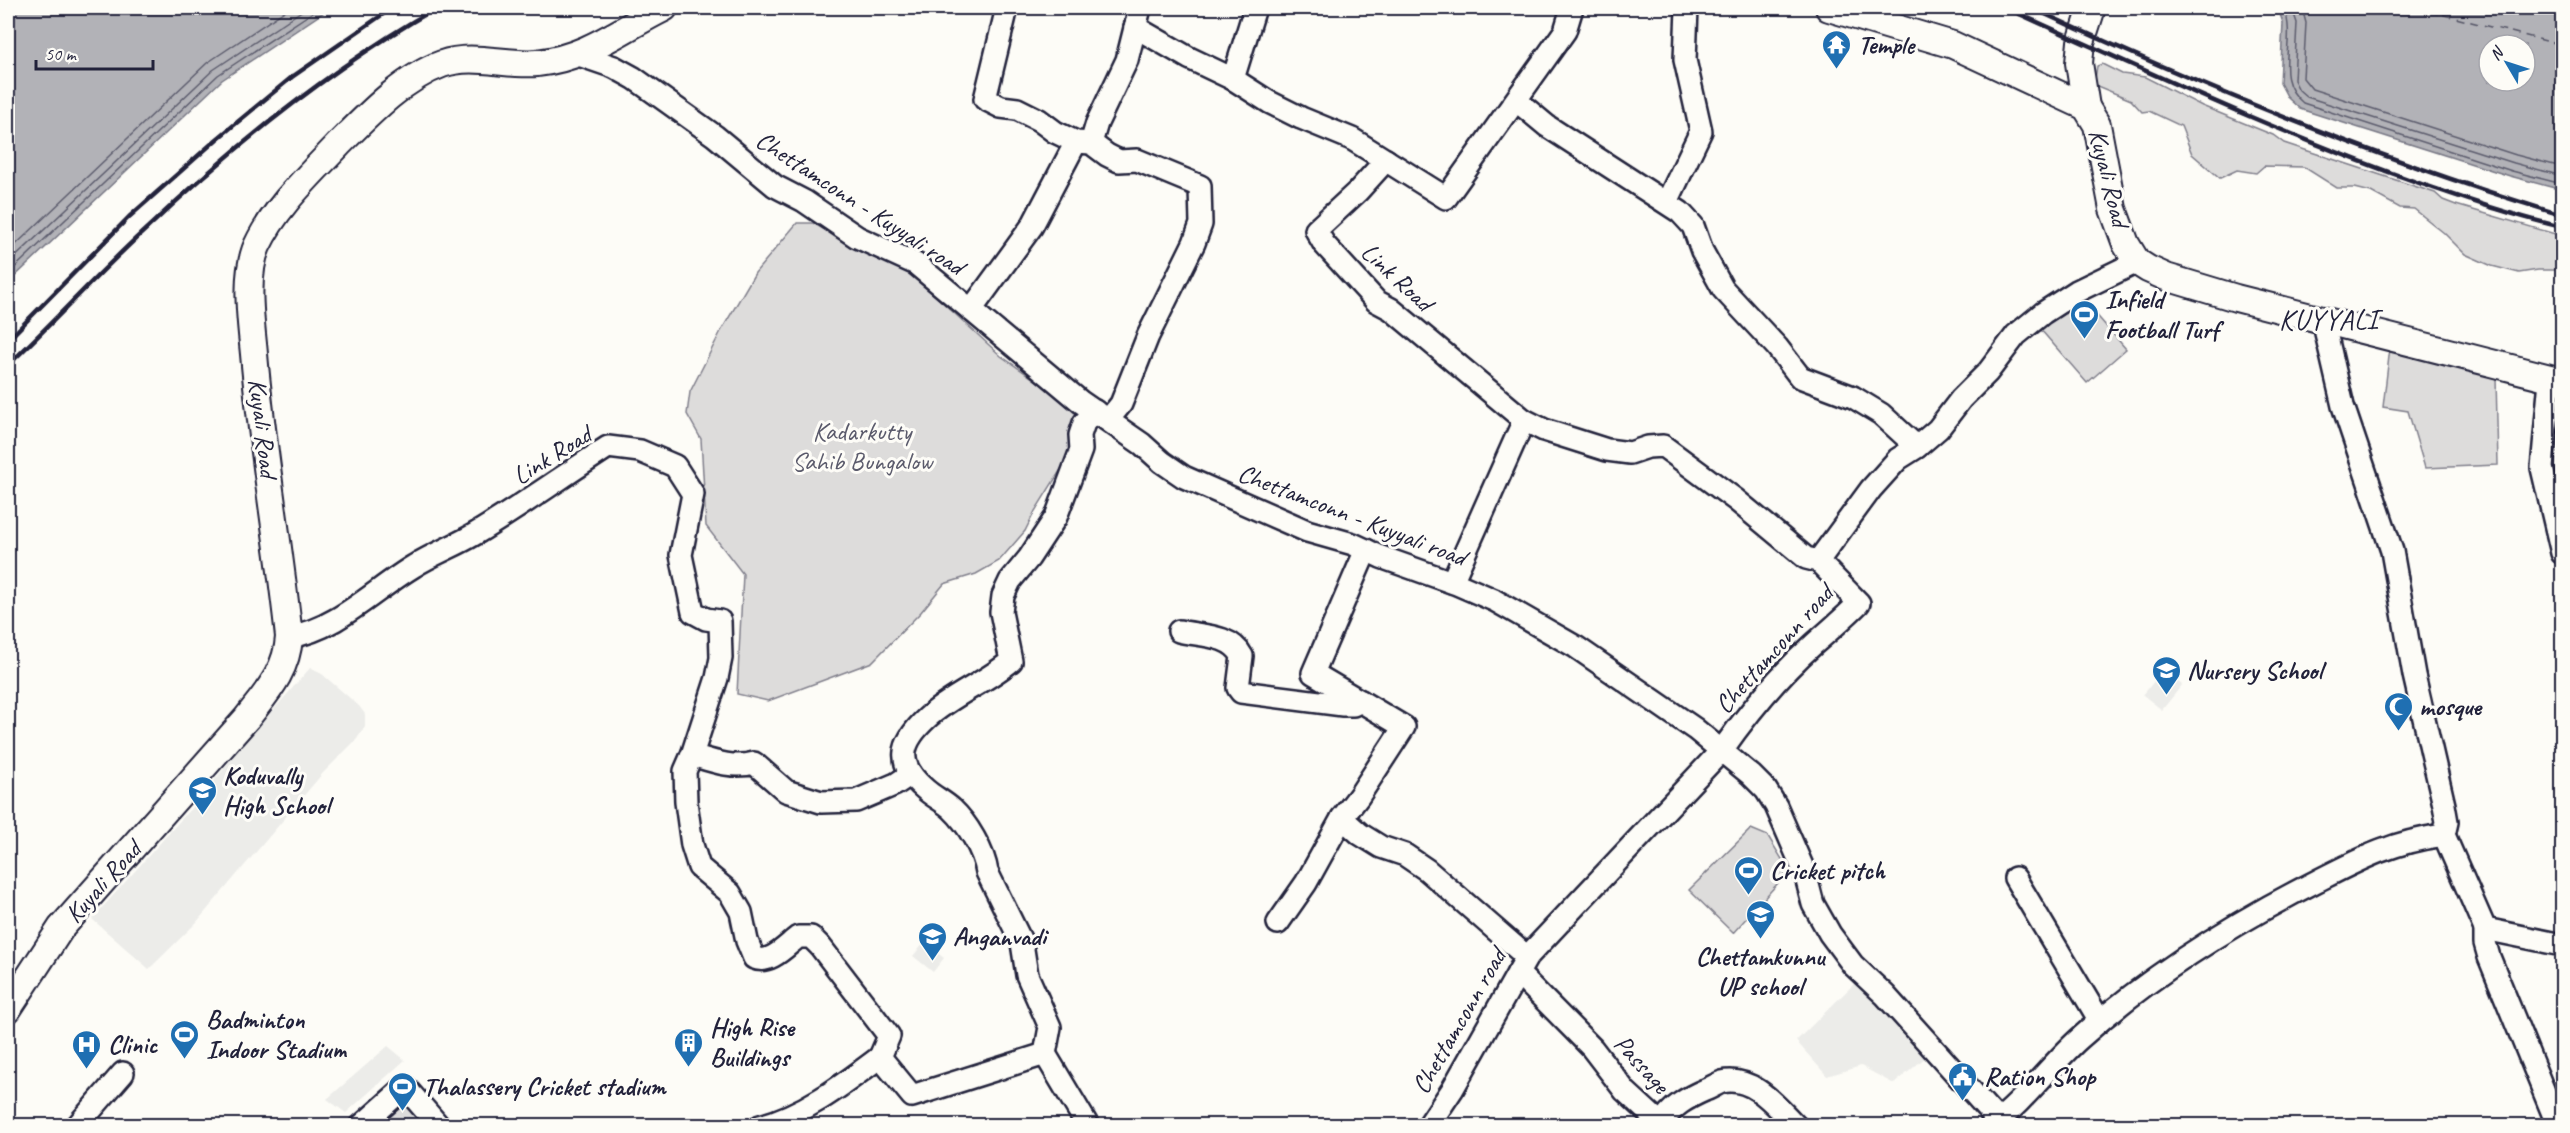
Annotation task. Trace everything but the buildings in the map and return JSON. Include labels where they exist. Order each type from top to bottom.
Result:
[{"type":"main road","name":"Kuyali Road","points":[[8,1009],[61,928],[219,751],[274,683],[284,666],[289,637],[256,379],[250,307],[256,248],[271,219],[317,167],[372,114],[404,86],[424,74],[443,64],[480,59],[534,63],[579,55],[664,8]]},
{"type":"main road","name":"Kuyali Road","points":[[1829,8],[1953,45],[2086,107],[2097,125],[2113,209],[2126,244],[2137,262],[2166,278],[2323,320],[2410,340],[2556,381]]},
{"type":"main road","points":[[2086,107],[2079,63],[2081,42],[2092,8]]},
{"type":"street","points":[[1007,8],[984,99],[1001,107],[1017,109],[1040,120],[1055,132],[1084,142],[1119,161],[1137,160],[1200,186],[1201,224],[1148,336],[1121,404],[1084,423],[1080,435],[1081,450],[1056,517],[1029,558],[1010,581],[1003,596],[1001,612],[1011,661],[928,717],[903,748],[904,759],[910,774],[926,790],[954,810],[986,862],[987,872],[1022,943],[1027,975],[1050,1027],[1045,1054],[1088,1125]]},
{"type":"street","points":[[1233,79],[1256,8]]},
{"type":"street","points":[[971,310],[1032,226],[1097,123],[1127,60],[1137,17],[1189,58],[1233,79],[1269,102],[1352,140],[1446,198],[1565,31],[1572,8]]},
{"type":"street","points":[[1666,202],[1701,131],[1685,60],[1687,8]]},
{"type":"street","name":"Chettamconn - Kuyyali road","points":[[579,55],[614,67],[634,78],[707,130],[775,186],[804,201],[857,237],[916,264],[1101,415],[1142,444],[1162,462],[1198,485],[1307,531],[1366,549],[1494,600],[1576,647],[1695,729],[1751,775],[1771,798],[1805,873],[1813,904],[1835,942],[1853,965],[1885,995],[1998,1124]]},
{"type":"street","points":[[1517,101],[1547,126],[1653,196],[1666,202],[1693,225],[1702,251],[1723,289],[1777,347],[1800,377],[1853,397],[1881,414],[1911,441]]},
{"type":"street","name":"Link Road","points":[[1386,160],[1359,191],[1316,230],[1324,244],[1376,301],[1390,309],[1524,420],[1607,450],[1630,453],[1648,447],[1663,446],[1736,500],[1806,558],[1818,561]]},
{"type":"street","name":"Chettamconn road","points":[[1428,1125],[1452,1090],[1523,965],[1722,750],[1739,725],[1791,667],[1814,644],[1834,629],[1858,603],[1818,561],[1871,489],[1911,441],[1938,429],[1961,399],[1988,372],[2016,335],[2043,313],[2077,291],[2137,262]]},
{"type":"street","points":[[2323,320],[2343,406],[2392,551],[2414,675],[2444,805],[2447,822],[2444,835],[2485,928],[2485,943],[2489,957],[2558,1125]]},
{"type":"street","points":[[2556,381],[2542,468],[2562,553]]},
{"type":"street","points":[[1452,582],[1524,420]]},
{"type":"street","name":"Link Road","points":[[289,637],[309,634],[334,620],[415,565],[466,540],[508,514],[608,447],[640,451],[675,466],[693,494],[681,555],[683,572],[693,612],[706,619],[720,621],[721,658],[717,678],[692,755]]},
{"type":"street","points":[[1278,923],[1306,883],[1342,818],[1404,727],[1313,673],[1366,549]]},
{"type":"street","points":[[1179,631],[1233,644],[1242,656],[1238,688],[1241,692],[1343,705],[1353,705],[1361,701]]},
{"type":"street","points":[[760,1125],[776,1122],[838,1089],[880,1057],[890,1036],[811,937],[798,937],[772,957],[760,961],[754,958],[736,902],[724,887],[699,867],[686,802],[685,771],[692,755],[715,764],[742,766],[754,763],[786,791],[821,802],[856,801],[896,784],[910,774]]},
{"type":"street","points":[[1342,818],[1360,834],[1381,847],[1405,855],[1427,870],[1523,965]]},
{"type":"street","points":[[1998,1124],[2060,1057],[2100,1021],[2226,932],[2282,899],[2376,851],[2405,841],[2444,835]]},
{"type":"street","points":[[2015,878],[2100,1021]]},
{"type":"street","points":[[2485,928],[2562,945]]},
{"type":"street","name":"Passage","points":[[1523,965],[1625,1091],[1661,1124],[1675,1107],[1691,1095],[1722,1082],[1736,1081],[1769,1098],[1796,1125]]},
{"type":"street","points":[[880,1057],[912,1096],[1045,1054]]},
{"type":"street","points":[[77,1125],[123,1073]]},
{"type":"street","points":[[361,1125],[405,1087],[440,1125]]},
{"type":"shaded area","points":[[310,668],[322,674],[359,706],[365,714],[365,726],[357,739],[323,773],[195,924],[149,969],[92,919],[203,795],[236,753]]},
{"type":"shaded area","points":[[2163,670],[2182,685],[2162,710],[2143,695]]},
{"type":"shaded area","points":[[924,943],[944,958],[933,972],[913,956]]},
{"type":"shaded area","points":[[1859,979],[1927,1056],[1894,1084],[1861,1066],[1827,1076],[1796,1041]]},
{"type":"shaded area","points":[[388,1046],[405,1060],[346,1113],[327,1099]]},
{"type":"green space","points":[[2102,64],[2122,74],[2145,77],[2202,106],[2273,135],[2284,143],[2435,193],[2443,200],[2456,205],[2562,236],[2562,270],[2519,273],[2492,266],[2465,254],[2444,233],[2414,209],[2400,208],[2371,192],[2355,188],[2337,188],[2304,167],[2264,166],[2256,173],[2237,170],[2220,178],[2192,154],[2181,126],[2149,111],[2142,112],[2131,100],[2097,86],[2095,79],[2097,66]]},
{"type":"green space","name":"Kadarkutty Sahib Bungalow","points":[[797,223],[813,223],[853,246],[906,269],[1001,356],[1077,409],[1079,426],[1065,463],[1025,531],[999,561],[976,574],[944,584],[921,612],[872,662],[768,701],[737,694],[743,574],[706,526],[701,439],[687,414],[690,392],[721,331],[755,273]]},
{"type":"green space","name":"Infield Football Turf","points":[[2080,296],[2126,349],[2087,383],[2041,330]]},
{"type":"green space","points":[[2390,348],[2496,378],[2498,465],[2425,468],[2408,411],[2383,407]]},
{"type":"green space","points":[[1751,829],[1768,836],[1789,871],[1733,933],[1689,890]]},
{"type":"green space","name":"Thalassery Cricket stadium","points":[[404,1097],[429,1126],[373,1126]]},
{"type":"water","points":[[8,8],[330,8],[222,80],[8,283]]},
{"type":"water","points":[[2278,8],[2562,8],[2562,190],[2510,176],[2300,109],[2288,98],[2280,83],[2283,23]]},
{"type":"ferry route","points":[[2416,8],[2562,45]]},
{"type":"railway","points":[[8,340],[129,217],[217,139],[292,77],[392,8]]},
{"type":"railway","points":[[8,365],[127,247],[212,169],[321,83],[397,31],[436,8]]},
{"type":"railway","points":[[2006,8],[2211,100],[2366,164],[2454,195],[2562,227]]},
{"type":"railway","points":[[2032,8],[2097,38],[2294,121],[2427,171],[2562,215]]},
{"type":"place","name":"Temple","points":[[1837,70]]},
{"type":"place","name":"Infield Football Turf","points":[[2084,340]]},
{"type":"place","name":"Nursery School","points":[[2166,696]]},
{"type":"place","name":"mosque","points":[[2398,732]]},
{"type":"place","name":"Koduvally High School","points":[[202,816]]},
{"type":"place","name":"Cricket pitch","points":[[1749,896]]},
{"type":"place","name":"Chettamkunnu UP school","points":[[1760,940]]},
{"type":"place","name":"Anganvadi","points":[[932,962]]},
{"type":"place","name":"Badminton Indoor Stadium","points":[[185,1060]]},
{"type":"place","name":"High Rise Buildings","points":[[689,1068]]},
{"type":"place","name":"Clinic","points":[[87,1070]]},
{"type":"place","name":"Ration Shop","points":[[1963,1102]]},
{"type":"place","name":"Thalassery Cricket stadium","points":[[402,1112]]},
{"type":"district","name":"KUYYALI","points":[[2329,319]]}]
